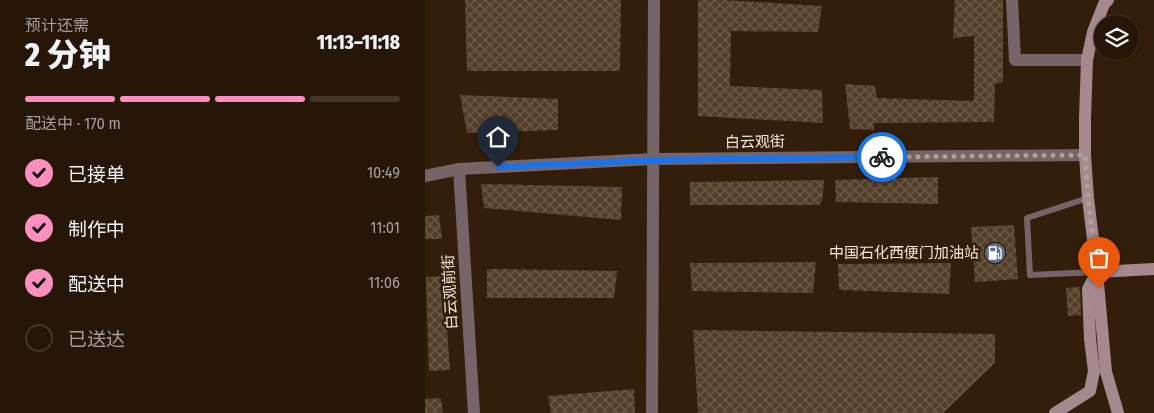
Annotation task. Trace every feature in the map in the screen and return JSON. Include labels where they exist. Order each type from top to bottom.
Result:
[{"type":"street","points":[[652,413],[654,0]]},
{"type":"street","points":[[1013,0],[1015,60],[1087,60]]},
{"type":"street","points":[[1104,1],[1093,32],[1087,60],[1085,155],[1106,372],[1118,413]]},
{"type":"street","name":"白云观街","points":[[425,176],[459,169],[653,160],[1085,155]]},
{"type":"street","name":"白云观前街","points":[[459,169],[474,413]]},
{"type":"street","points":[[1097,272],[1154,269]]},
{"type":"street","points":[[1055,413],[1090,390],[1093,371],[1088,289],[1097,272]]},
{"type":"lane","points":[[1088,198],[1027,218],[1030,275],[1097,272]]},
{"type":"building","points":[[465,0],[621,0],[620,71],[467,71]]},
{"type":"building","points":[[698,0],[822,6],[818,32],[731,31],[730,86],[822,90],[823,123],[698,116]]},
{"type":"building","points":[[955,0],[1003,0],[1003,82],[995,84],[994,122],[874,123],[874,130],[850,129],[845,84],[875,86],[877,98],[974,101],[974,36],[953,38]]},
{"type":"building","points":[[460,95],[558,99],[558,130],[467,133]]},
{"type":"building","points":[[938,177],[938,204],[836,202],[835,180]]},
{"type":"building","points":[[824,180],[822,202],[820,202],[820,205],[690,205],[690,182]]},
{"type":"building","points":[[481,184],[622,187],[621,220],[484,208]]},
{"type":"building","points":[[439,215],[442,239],[425,239],[425,216]]},
{"type":"building","name":"中国石化西便门加油站","points":[[1014,225],[1018,279],[975,282],[971,227]]},
{"type":"building","points":[[816,262],[813,293],[692,291],[690,263]]},
{"type":"building","points":[[951,263],[949,294],[839,290],[838,264]]},
{"type":"building","points":[[487,269],[617,271],[614,298],[487,298]]},
{"type":"building","points":[[443,276],[450,370],[429,371],[426,277]]},
{"type":"building","points":[[1080,287],[1081,315],[1068,316],[1066,288]]},
{"type":"building","points":[[693,330],[995,334],[995,363],[943,413],[698,413]]},
{"type":"building","points":[[634,389],[635,413],[551,413],[548,396]]},
{"type":"building","points":[[441,398],[443,413],[425,413],[425,399]]},
{"type":"way so far","points":[[882,157],[1085,155],[1088,198],[1099,288]]},
{"type":"place","name":"中国石化西便门加油站","points":[[995,253]]},
{"type":"route","points":[[498,167],[653,160],[882,157]]}]
